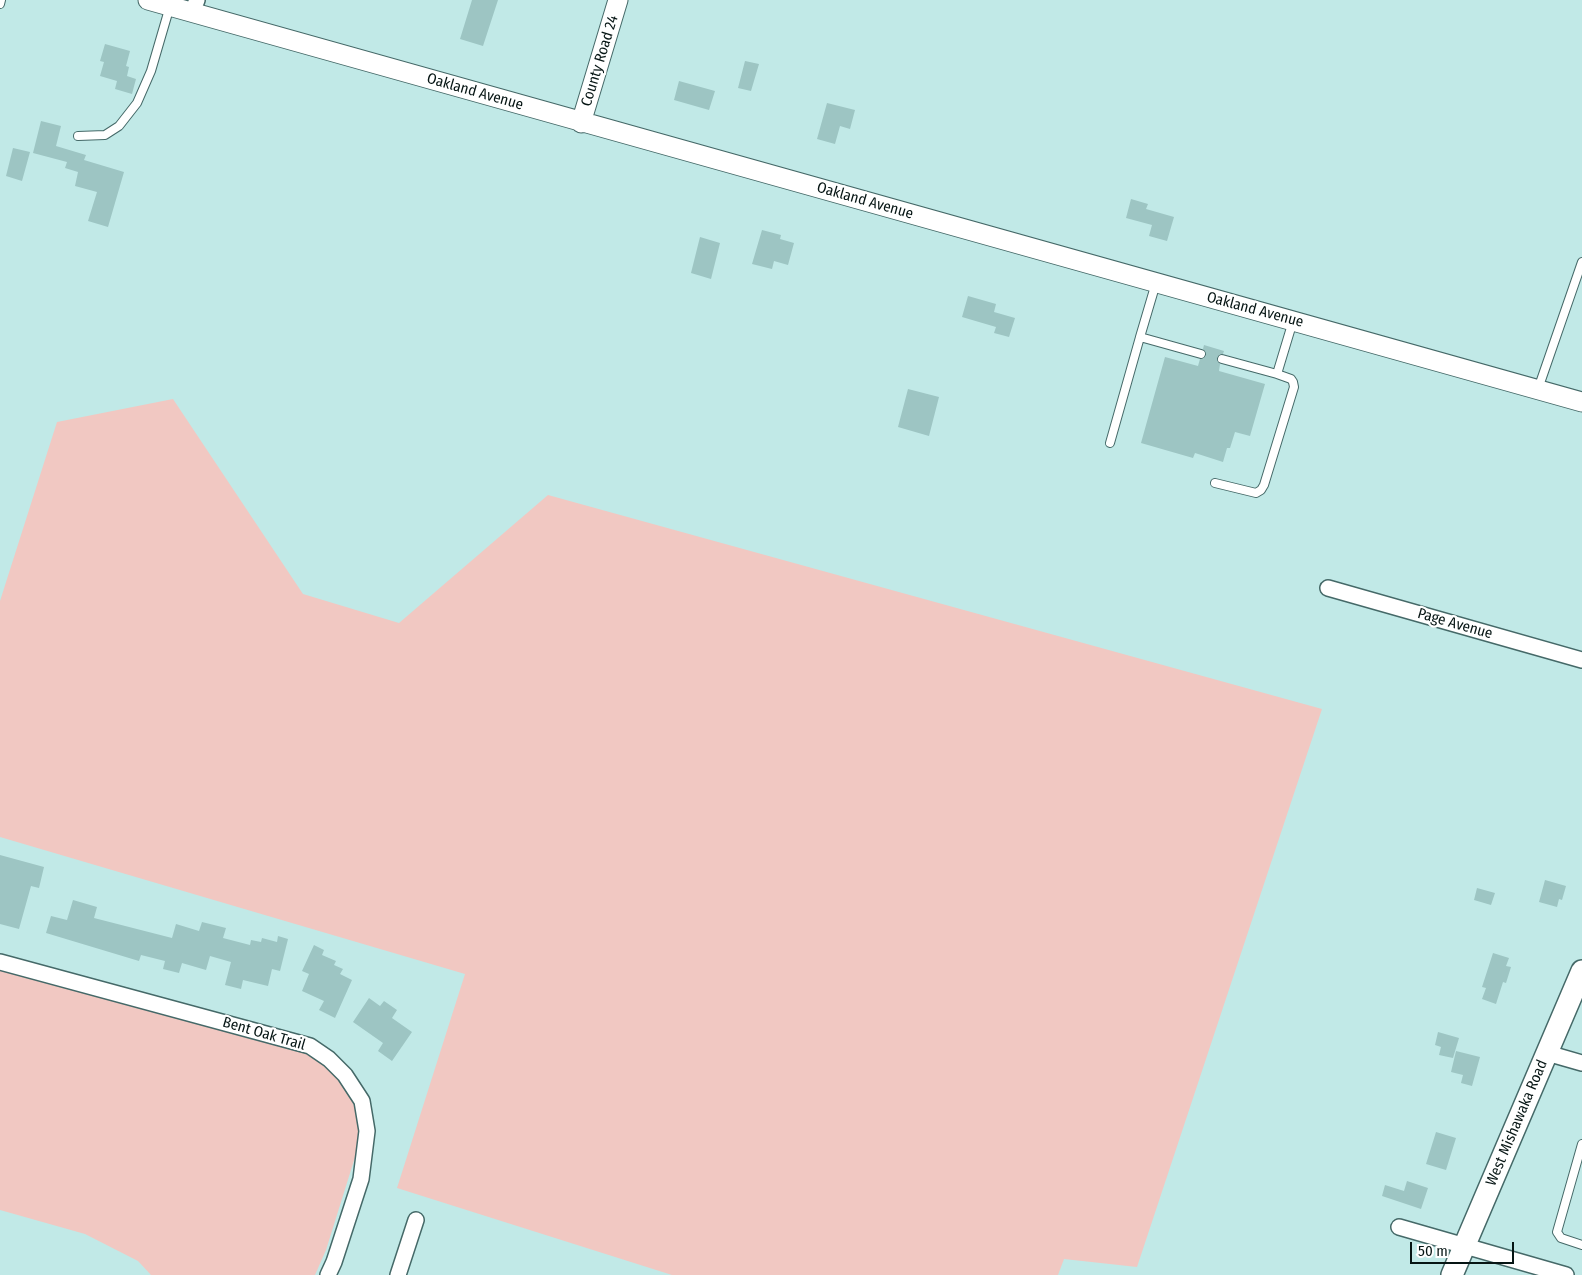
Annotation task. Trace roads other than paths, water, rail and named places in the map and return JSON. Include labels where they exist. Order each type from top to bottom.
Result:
[{"type":"main road","name":"West Mishawaka Road","points":[[1452,1275],[1582,971]]},
{"type":"street","name":"Oakland Avenue","points":[[148,0],[170,6],[194,6],[582,122],[1582,402]]},
{"type":"street","name":"County Road 24","points":[[582,122],[618,0]]},
{"type":"street","name":"Page Avenue","points":[[1328,588],[1582,660]]},
{"type":"street","name":"Bent Oak Trail","points":[[0,962],[310,1046],[335,1065],[345,1075],[362,1101],[367,1132],[361,1179],[328,1275]]},
{"type":"street","points":[[1547,1052],[1582,1062]]},
{"type":"street","points":[[398,1275],[416,1220]]},
{"type":"street","points":[[1398,1227],[1566,1275]]},
{"type":"lane","points":[[0,4],[1,0]]},
{"type":"lane","points":[[78,136],[105,135],[119,126],[137,103],[151,72],[170,6]]},
{"type":"lane","points":[[1538,389],[1582,262]]},
{"type":"lane","points":[[1110,443],[1156,283]]},
{"type":"lane","points":[[1277,374],[1294,320]]},
{"type":"lane","points":[[1140,337],[1201,354]]},
{"type":"lane","points":[[1216,483],[1256,493],[1261,490],[1294,387],[1290,379],[1222,359]]},
{"type":"lane","points":[[1582,1144],[1557,1232],[1561,1238],[1582,1245]]}]
